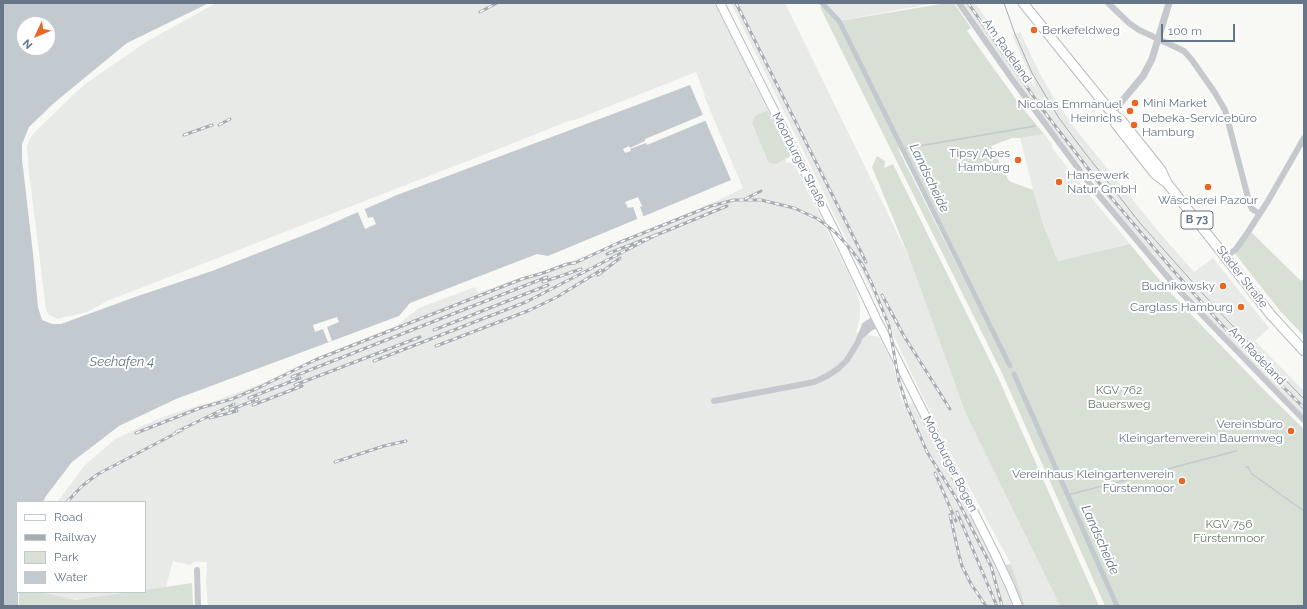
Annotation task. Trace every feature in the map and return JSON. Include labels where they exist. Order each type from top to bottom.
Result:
[{"type":"main road","name":"Moorburger Straße","points":[[720,3],[842,246],[877,321]]},
{"type":"main road","name":"Stader Straße","points":[[1023,3],[1112,113],[1116,124],[1156,174],[1167,183],[1271,314],[1304,352]]},
{"type":"main road","name":"Moorburger Bogen","points":[[877,321],[1000,564],[1018,606]]},
{"type":"street","name":"Am Radeland","points":[[959,3],[1012,79],[1092,187],[1177,288],[1229,344],[1304,420]]},
{"type":"street","points":[[1108,3],[1129,23],[1139,30],[1184,51],[1188,55],[1225,110],[1250,205],[1252,209],[1260,214]]},
{"type":"street","points":[[1112,113],[1143,76],[1152,59],[1169,3]]},
{"type":"street","points":[[1226,257],[1236,249],[1260,214],[1304,138]]},
{"type":"street","points":[[714,401],[814,382],[827,376],[843,364],[856,347],[865,324],[877,321]]},
{"type":"street","points":[[197,570],[198,606]]},
{"type":"shaded area","points":[[216,3],[714,3],[752,77],[750,78],[751,81],[753,81],[788,150],[788,153],[784,157],[787,163],[793,162],[822,220],[821,224],[826,228],[856,288],[860,304],[860,317],[856,332],[879,337],[893,364],[901,399],[905,406],[914,402],[1003,580],[1013,606],[208,606],[206,582],[207,562],[194,562],[190,565],[173,561],[165,590],[146,592],[146,501],[58,501],[85,465],[114,440],[166,416],[210,403],[255,386],[302,364],[396,326],[419,308],[475,287],[478,293],[582,257],[719,200],[743,188],[704,96],[705,95],[696,72],[107,301],[87,312],[58,319],[49,315],[46,310],[27,147],[33,134],[74,94],[88,82],[146,42]]},
{"type":"shaded area","points":[[731,3],[785,3],[909,257],[965,412],[1060,606],[1025,606],[1011,564],[949,450]]},
{"type":"shaded area","points":[[820,3],[935,3],[839,21]]},
{"type":"shaded area","points":[[961,3],[975,3],[1037,90],[1012,35],[1020,32],[1040,74],[1057,103],[1077,131],[1158,231],[1194,272],[1213,258],[1269,328],[1255,341],[1304,391],[1304,416],[1215,325],[1130,228],[1044,118]]},
{"type":"shaded area","points":[[1044,134],[1052,144],[1052,147],[1056,153],[1130,244],[1058,261],[1043,224],[1020,138]]},
{"type":"shaded area","points":[[41,593],[137,593],[71,600]]},
{"type":"green space","points":[[954,3],[971,28],[967,31],[1020,105],[1044,134],[1012,138],[991,146],[1009,181],[1033,190],[1043,224],[1058,261],[1130,244],[1166,288],[1268,394],[1304,429],[1304,606],[1117,606],[1025,404],[1116,606],[1105,606],[1002,373],[820,7],[822,6],[839,21]],"holes":[[[895,132],[998,339],[995,340],[900,153]]]},
{"type":"green space","points":[[767,110],[791,156],[776,164],[768,161],[752,123],[755,116]]},
{"type":"green space","points":[[877,156],[885,161],[884,168],[893,164],[997,375],[1099,606],[1060,606],[965,412],[909,257],[872,167]]},
{"type":"green space","points":[[1249,230],[1301,281],[1304,278],[1304,336],[1280,311],[1233,251]]},
{"type":"green space","points":[[1011,564],[1025,606],[1021,606],[1014,584],[1005,565]]},
{"type":"green space","points":[[192,583],[193,606],[19,606],[19,593],[44,593],[75,600],[123,593],[146,593],[146,590]]},
{"type":"water","name":"Seehafen 4","points":[[3,3],[209,3],[127,43],[54,103],[29,127],[22,144],[22,159],[38,307],[42,320],[52,324],[61,324],[212,271],[317,230],[397,195],[690,85],[731,180],[548,256],[537,254],[410,303],[399,316],[176,399],[119,426],[72,462],[44,501],[16,501],[16,593],[18,593],[18,606],[3,606]]},
{"type":"pier","points":[[705,114],[707,120],[647,145],[646,143],[630,149],[631,151],[625,153],[623,149],[629,146],[630,148],[645,141],[645,139]]},
{"type":"pier","points":[[638,197],[642,206],[640,207],[644,218],[638,221],[633,207],[628,208],[625,202]]},
{"type":"pier","points":[[364,207],[368,218],[373,217],[376,224],[365,229],[357,210]]},
{"type":"pier","points":[[337,317],[339,322],[327,327],[332,341],[328,342],[323,329],[315,332],[313,325]]},
{"type":"waterway","name":"Landscheide","points":[[822,3],[839,21],[1010,366]]},
{"type":"waterway","points":[[902,149],[1035,126]]},
{"type":"waterway","name":"Landscheide","points":[[1014,374],[1117,606]]},
{"type":"waterway","points":[[1068,495],[1236,451]]},
{"type":"waterway","points":[[1246,467],[1248,467],[1252,474],[1304,511]]},
{"type":"tram line","points":[[1004,3],[1015,34],[1032,73],[1059,118],[1082,149],[1140,223],[1227,320],[1304,399]]},
{"type":"railway","points":[[480,12],[497,3]]},
{"type":"railway","points":[[736,3],[866,262]]},
{"type":"railway","points":[[968,3],[1043,110],[1103,188],[1222,325],[1304,408]]},
{"type":"railway","points":[[219,125],[230,119]]},
{"type":"railway","points":[[184,135],[212,125]]},
{"type":"railway","points":[[745,199],[761,191]]},
{"type":"railway","points":[[136,433],[200,408],[232,399],[315,360],[522,279],[567,264],[575,263],[618,243],[711,206],[734,200],[761,200],[794,208],[818,219],[835,232],[862,264],[889,326],[899,381],[907,406],[927,452],[958,501],[991,566],[1002,606]]},
{"type":"railway","points":[[654,236],[727,206]]},
{"type":"railway","points":[[374,361],[526,302],[658,234],[607,254]]},
{"type":"railway","points":[[598,275],[620,258]]},
{"type":"railway","points":[[543,282],[581,269]]},
{"type":"railway","points":[[436,346],[530,310],[557,297],[601,270]]},
{"type":"railway","points":[[292,377],[547,277]]},
{"type":"railway","points":[[434,330],[548,285]]},
{"type":"railway","points":[[882,295],[904,336],[950,409]]},
{"type":"railway","points":[[295,385],[420,337]]},
{"type":"railway","points":[[249,398],[300,378]]},
{"type":"railway","points":[[253,405],[302,386]]},
{"type":"railway","points":[[230,410],[258,399]]},
{"type":"railway","points":[[176,432],[234,404]]},
{"type":"railway","points":[[210,418],[237,411]]},
{"type":"railway","points":[[68,501],[82,486],[98,474],[182,430]]},
{"type":"railway","points":[[335,462],[384,446],[406,441]]},
{"type":"railway","points":[[935,473],[956,521]]},
{"type":"railway","points":[[957,512],[996,604]]},
{"type":"railway","points":[[950,515],[962,566],[971,584],[986,606]]},
{"type":"place","name":"Berkefeldweg","points":[[1034,30]]},
{"type":"place","name":"Mini Market","points":[[1135,103]]},
{"type":"place","name":"Nicolas Emmanuel Heinrichs","points":[[1130,111]]},
{"type":"place","name":"Debeka-Servicebüro Hamburg","points":[[1134,125]]},
{"type":"place","name":"Tipsy Apes Hamburg","points":[[1018,160]]},
{"type":"place","name":"Hansewerk Natur GmbH","points":[[1059,182]]},
{"type":"place","name":"Wäscherei Pazour","points":[[1208,187]]},
{"type":"place","name":"Budnikowsky","points":[[1223,286]]},
{"type":"place","name":"Carglass Hamburg","points":[[1241,307]]},
{"type":"place","name":"Vereinsbüro Kleingartenverein Bauernweg","points":[[1291,431]]},
{"type":"place","name":"Vereinhaus Kleingartenverein Fürstenmoor","points":[[1182,481]]},
{"type":"park label","name":"KGV 762 Bauersweg","points":[[1119,397]]},
{"type":"park label","name":"KGV 756 Fürstenmoor","points":[[1229,531]]}]
